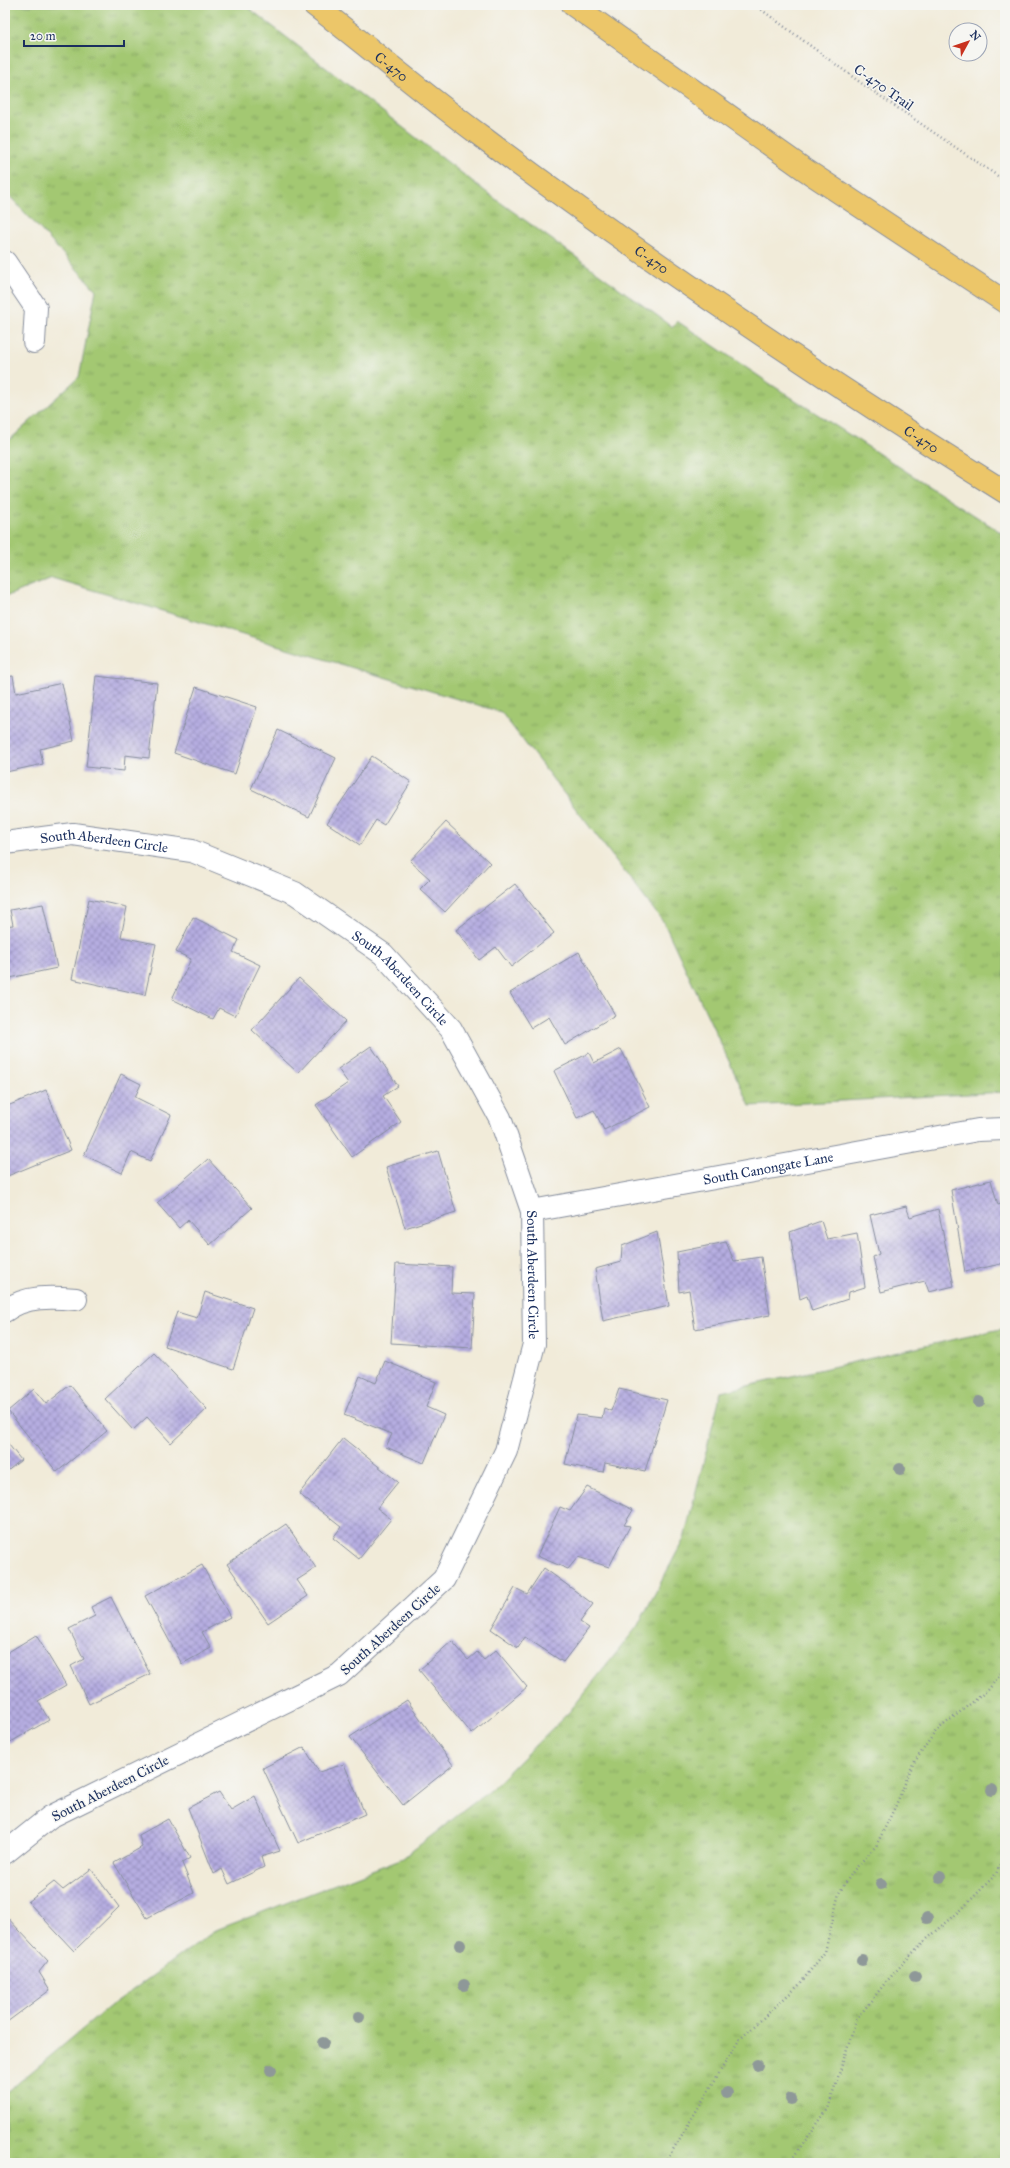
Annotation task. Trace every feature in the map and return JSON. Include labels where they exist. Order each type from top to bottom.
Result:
[{"type":"highway","name":"C-470","points":[[314,5],[481,136],[595,219],[840,387],[1005,492]]},
{"type":"highway","points":[[573,5],[817,178],[1005,302]]},
{"type":"street","points":[[5,262],[36,308],[34,342]]},
{"type":"street","name":"South Aberdeen Circle","points":[[5,843],[73,834],[192,851],[295,893],[383,954],[451,1029],[500,1118],[532,1212],[534,1344],[506,1451],[444,1579],[339,1675],[50,1817],[5,1853]]},
{"type":"street","name":"South Canongate Lane","points":[[532,1212],[978,1130],[1005,1129]]},
{"type":"street","points":[[5,1311],[11,1306],[45,1296],[76,1299]]},
{"type":"path","name":"C-470 Trail","points":[[755,5],[861,83],[1005,181]]},
{"type":"path","points":[[665,2163],[739,2040],[799,1985],[825,1952],[839,1893],[854,1870],[876,1846],[896,1805],[912,1764],[936,1731],[988,1690],[1005,1669]]},
{"type":"path","points":[[789,2163],[828,2109],[856,2020],[886,1982],[920,1945],[960,1912],[996,1874],[1005,1852]]},
{"type":"green space","points":[[5,5],[245,5],[490,195],[673,327],[677,321],[772,385],[1005,535],[1005,1092],[750,1106],[664,923],[501,712],[52,578],[5,597],[5,444],[79,377],[96,290],[5,191]]},
{"type":"green space","points":[[1005,1328],[1005,2163],[5,2163],[5,2094],[109,2007],[216,1930],[403,1858],[490,1790],[570,1711],[637,1627],[684,1539],[721,1392]]},
{"type":"building","points":[[13,676],[16,693],[62,683],[74,741],[40,749],[43,764],[6,772],[5,677]]},
{"type":"building","points":[[96,676],[157,683],[149,758],[125,755],[124,771],[86,767]]},
{"type":"building","points":[[196,687],[257,707],[235,774],[174,753]]},
{"type":"building","points":[[278,730],[336,758],[309,817],[251,789]]},
{"type":"building","points":[[372,756],[411,782],[384,825],[376,820],[360,845],[327,823]]},
{"type":"building","points":[[446,822],[490,863],[445,912],[420,889],[430,879],[410,861]]},
{"type":"building","points":[[515,884],[554,933],[511,967],[496,947],[479,960],[456,930]]},
{"type":"building","points":[[89,899],[127,907],[121,937],[156,944],[145,995],[72,979]]},
{"type":"building","points":[[43,904],[57,968],[5,979],[5,926],[13,925],[10,910]]},
{"type":"building","points":[[193,917],[239,940],[233,952],[260,965],[235,1016],[219,1008],[213,1019],[172,999],[191,959],[176,952]]},
{"type":"building","points":[[579,952],[615,1015],[565,1045],[549,1017],[531,1028],[510,993]]},
{"type":"building","points":[[299,978],[346,1021],[298,1073],[252,1030]]},
{"type":"building","points":[[371,1046],[398,1086],[383,1096],[401,1122],[352,1157],[316,1105],[348,1083],[338,1069]]},
{"type":"building","points":[[621,1049],[650,1107],[604,1130],[594,1110],[577,1118],[554,1071],[589,1053],[594,1063]]},
{"type":"building","points":[[121,1074],[141,1084],[135,1097],[171,1115],[150,1161],[131,1152],[122,1173],[84,1155]]},
{"type":"building","points":[[46,1090],[71,1150],[5,1177],[5,1107]]},
{"type":"building","points":[[438,1151],[456,1212],[405,1228],[386,1167]]},
{"type":"building","points":[[208,1159],[252,1208],[210,1245],[188,1220],[179,1228],[157,1203]]},
{"type":"building","points":[[991,1180],[998,1205],[1005,1203],[1005,1263],[965,1272],[951,1190]]},
{"type":"building","points":[[906,1206],[910,1217],[938,1209],[954,1286],[929,1292],[925,1281],[881,1292],[873,1257],[879,1254],[870,1215]]},
{"type":"building","points":[[821,1221],[827,1239],[857,1233],[865,1287],[849,1292],[848,1299],[812,1311],[807,1296],[800,1299],[790,1232]]},
{"type":"building","points":[[657,1232],[669,1306],[603,1321],[595,1269],[621,1262],[622,1246]]},
{"type":"building","points":[[726,1242],[734,1261],[761,1257],[770,1315],[695,1329],[689,1290],[679,1292],[677,1252]]},
{"type":"building","points":[[396,1264],[452,1267],[451,1293],[475,1294],[472,1348],[391,1343]]},
{"type":"building","points":[[205,1292],[253,1308],[233,1369],[165,1346],[177,1312],[197,1318]]},
{"type":"building","points":[[154,1353],[207,1409],[171,1443],[147,1417],[133,1430],[105,1399]]},
{"type":"building","points":[[385,1361],[436,1382],[426,1407],[444,1415],[424,1463],[386,1447],[392,1434],[344,1415],[360,1376],[376,1383]]},
{"type":"building","points":[[70,1385],[107,1431],[57,1472],[8,1411],[34,1389],[46,1404]]},
{"type":"building","points":[[619,1389],[667,1400],[645,1471],[605,1463],[603,1472],[565,1464],[577,1415],[602,1418],[604,1408],[611,1411]]},
{"type":"building","points":[[343,1438],[398,1482],[377,1508],[391,1519],[359,1559],[333,1538],[341,1527],[299,1494]]},
{"type":"building","points":[[5,1440],[21,1460],[5,1473]]},
{"type":"building","points":[[587,1487],[633,1510],[624,1525],[630,1526],[609,1567],[578,1557],[568,1569],[537,1556],[560,1507],[570,1511]]},
{"type":"building","points":[[286,1524],[316,1568],[297,1580],[308,1596],[268,1623],[227,1564]]},
{"type":"building","points":[[202,1565],[230,1617],[202,1632],[211,1648],[182,1664],[145,1596]]},
{"type":"building","points":[[544,1568],[593,1604],[580,1622],[589,1628],[563,1662],[525,1637],[518,1648],[491,1629],[515,1588],[527,1594]]},
{"type":"building","points":[[111,1597],[150,1674],[89,1704],[71,1666],[84,1659],[69,1629],[95,1616],[91,1607]]},
{"type":"building","points":[[36,1635],[66,1685],[38,1701],[49,1720],[9,1743],[5,1736],[5,1654]]},
{"type":"building","points":[[452,1641],[468,1660],[477,1652],[484,1660],[496,1650],[527,1687],[472,1734],[419,1670]]},
{"type":"building","points":[[407,1700],[453,1765],[403,1805],[350,1737]]},
{"type":"building","points":[[304,1747],[319,1772],[344,1764],[365,1814],[298,1843],[263,1768]]},
{"type":"building","points":[[219,1792],[231,1810],[255,1796],[280,1851],[261,1857],[264,1867],[229,1884],[222,1869],[214,1874],[188,1808]]},
{"type":"building","points":[[168,1819],[190,1858],[182,1863],[194,1893],[147,1918],[114,1863],[142,1847],[139,1835]]},
{"type":"building","points":[[91,1869],[119,1907],[74,1951],[28,1902],[54,1882],[63,1890]]},
{"type":"building","points":[[5,1915],[48,1961],[39,1972],[50,1990],[7,2022],[5,2020]]},
{"type":"waterway","points":[[1002,2163],[1005,2160]]}]
